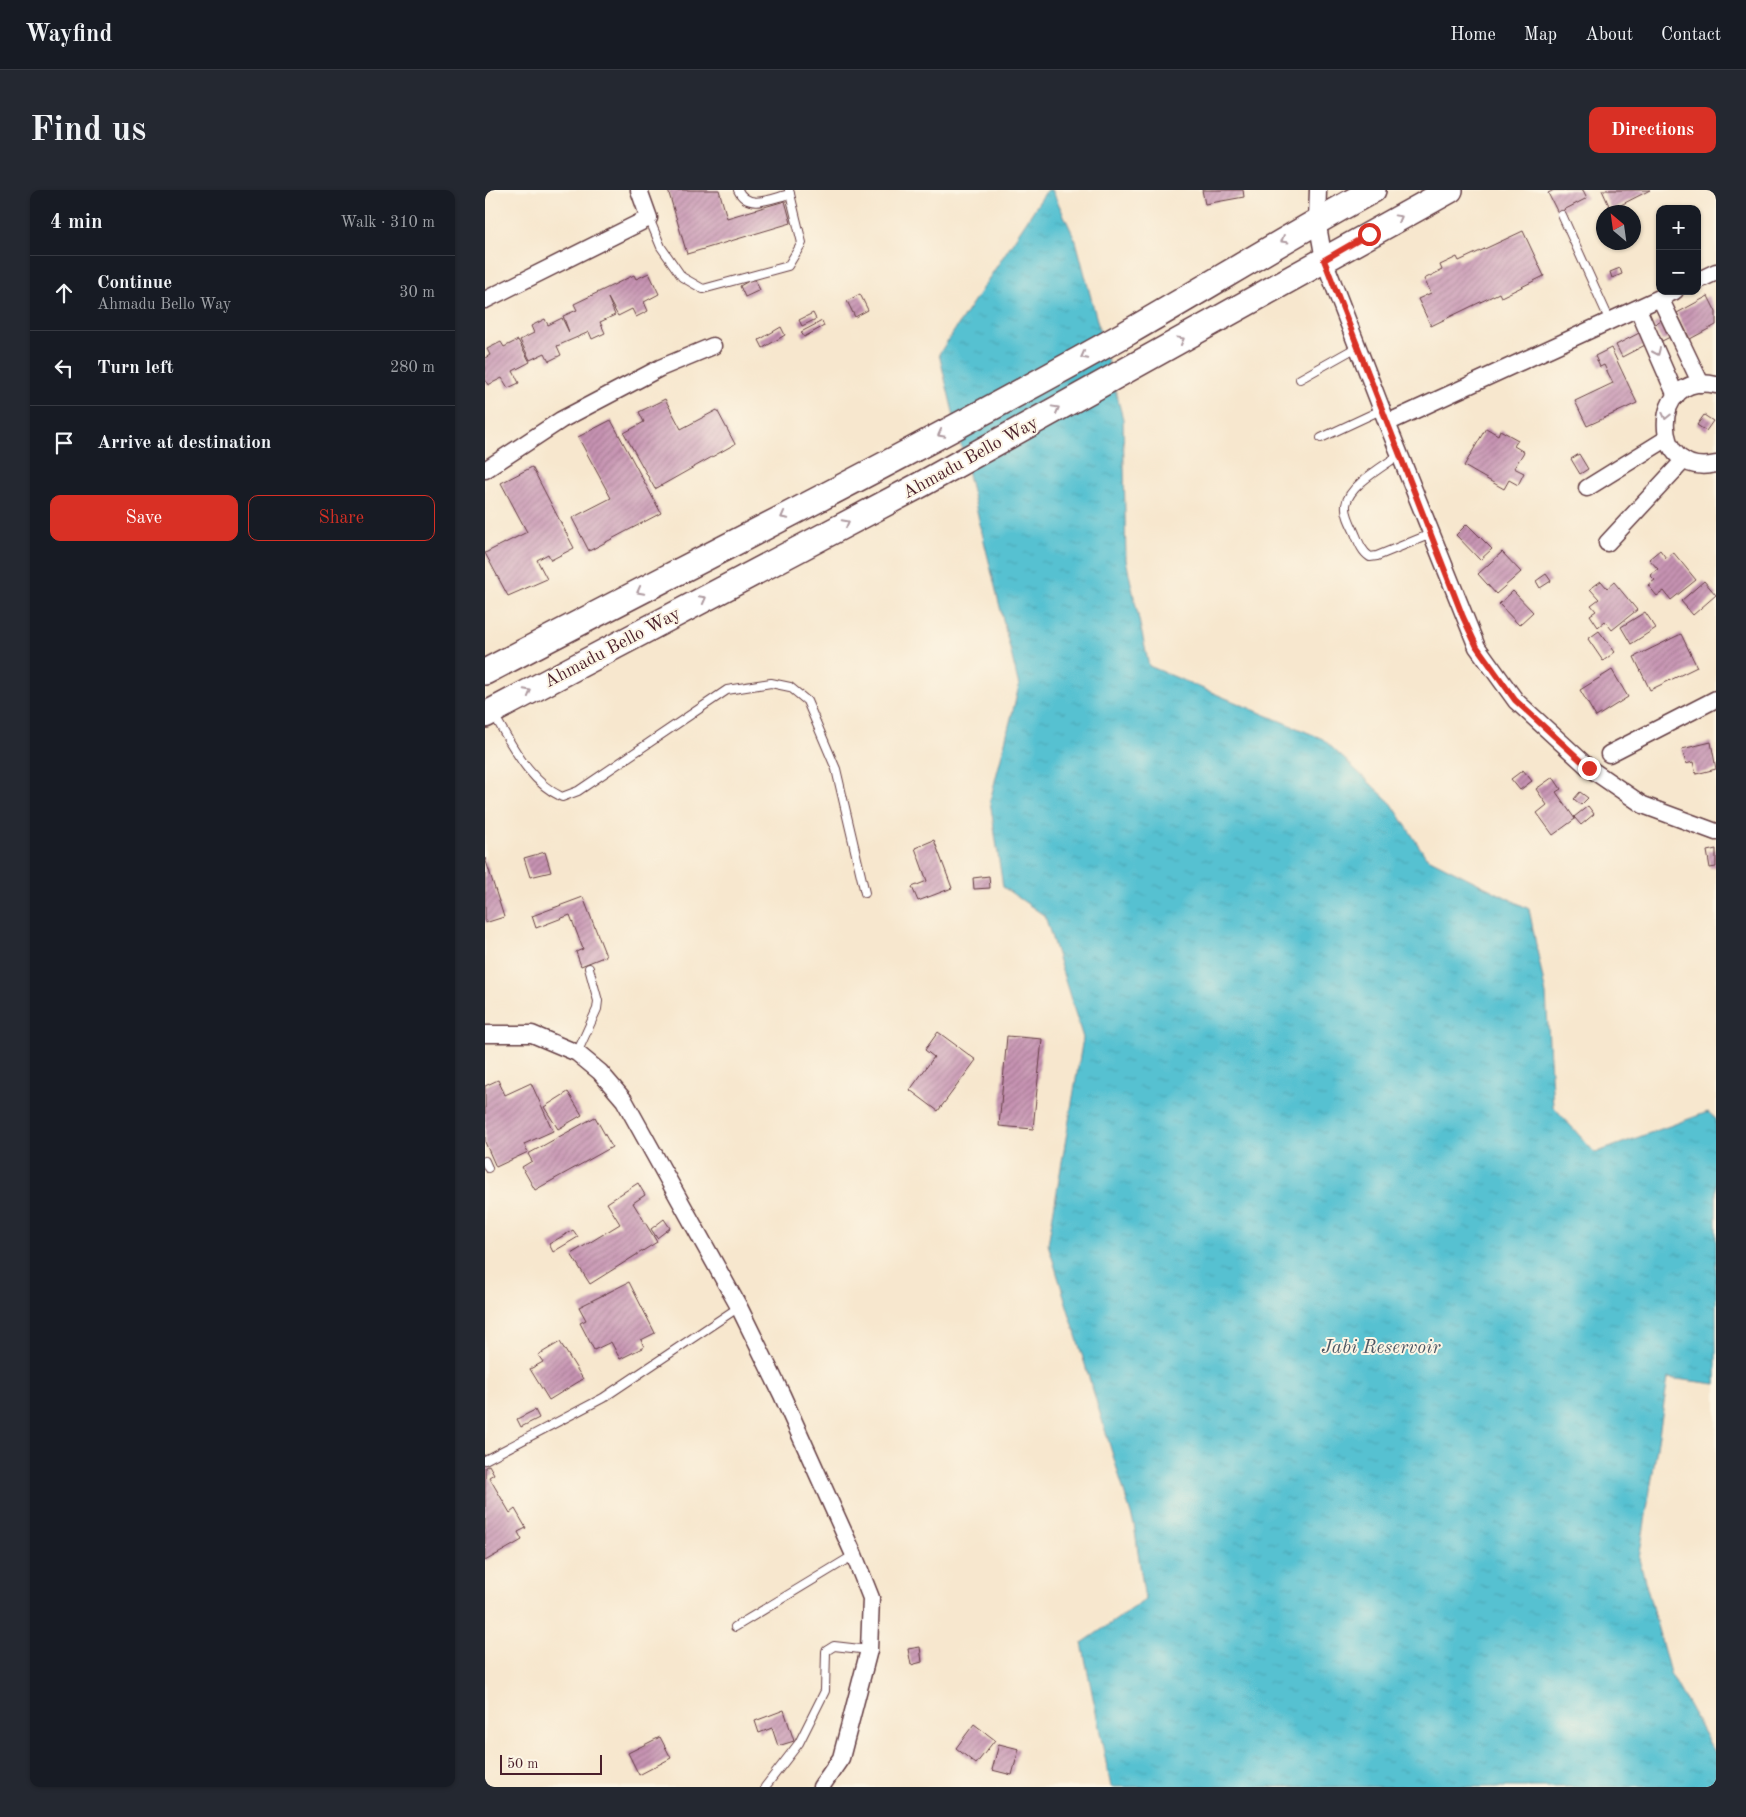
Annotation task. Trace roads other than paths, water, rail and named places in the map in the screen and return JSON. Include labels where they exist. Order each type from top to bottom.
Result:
[{"type":"main road","name":"Ahmadu Bello Way","points":[[488,713],[922,484],[1449,190]]},
{"type":"main road","name":"Ahmadu Bello Way","points":[[485,672],[905,453],[1126,333],[1363,192]]},
{"type":"street","points":[[485,300],[649,218],[639,190]]},
{"type":"street","points":[[1318,190],[1317,220],[1324,260],[1399,455],[1477,647],[1515,700],[1589,768],[1643,805],[1716,832]]},
{"type":"street","points":[[1701,279],[1716,272]]},
{"type":"street","points":[[1384,416],[1610,322],[1666,295]]},
{"type":"street","points":[[1660,298],[1708,384],[1692,386],[1676,396],[1666,411],[1664,430],[1667,439],[1676,454],[1683,460],[1701,466],[1716,464]]},
{"type":"street","points":[[1638,309],[1676,396]]},
{"type":"street","points":[[485,470],[561,420],[660,368],[713,346]]},
{"type":"street","points":[[1587,488],[1667,439]]},
{"type":"street","points":[[1607,543],[1683,460]]},
{"type":"street","points":[[1609,754],[1715,701]]},
{"type":"street","points":[[485,1034],[532,1034],[577,1053],[600,1072],[624,1100],[739,1307],[782,1395],[854,1555],[871,1598],[869,1650],[841,1758],[821,1787]]},
{"type":"lane","points":[[649,218],[661,247],[682,278],[703,289],[788,266],[802,243],[790,192],[751,203],[744,200],[738,190]]},
{"type":"lane","points":[[1562,215],[1610,322]]},
{"type":"lane","points":[[1300,380],[1357,347]]},
{"type":"lane","points":[[1321,438],[1384,416]]},
{"type":"lane","points":[[1399,455],[1355,487],[1347,497],[1345,506],[1348,518],[1364,553],[1370,557],[1377,556],[1431,534]]},
{"type":"lane","points":[[488,713],[536,780],[547,790],[562,797],[578,791],[727,690],[771,683],[791,687],[807,701],[836,769],[865,892]]},
{"type":"lane","points":[[577,1053],[597,1009],[598,1001],[589,968]]},
{"type":"lane","points":[[485,1460],[603,1398],[739,1307]]},
{"type":"lane","points":[[735,1627],[854,1555]]},
{"type":"lane","points":[[765,1787],[799,1743],[825,1691],[826,1652],[834,1646],[869,1650]]},
{"type":"water","name":"Jabi Reservoir","points":[[1047,190],[1052,190],[1076,241],[1123,419],[1126,560],[1149,666],[1323,739],[1392,804],[1426,857],[1529,909],[1546,995],[1553,1106],[1595,1153],[1708,1112],[1716,1119],[1716,1384],[1668,1378],[1639,1559],[1670,1673],[1716,1755],[1716,1787],[1111,1787],[1082,1643],[1145,1600],[1134,1524],[1048,1244],[1083,1038],[1045,916],[1003,887],[990,801],[1019,686],[939,354]]}]
